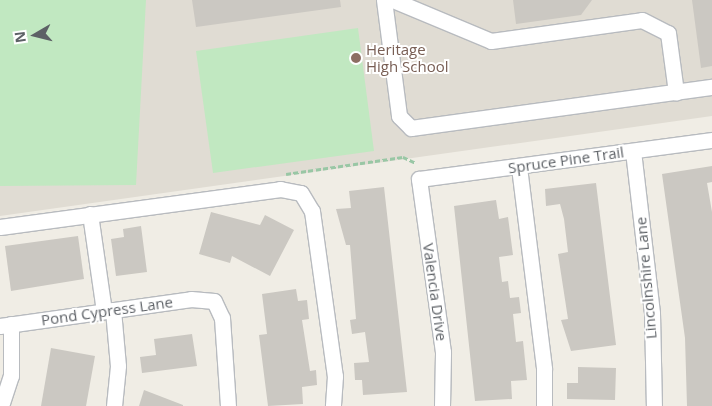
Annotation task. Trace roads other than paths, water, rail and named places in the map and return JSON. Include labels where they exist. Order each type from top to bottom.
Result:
[{"type":"street","points":[[384,0],[399,116],[411,128],[712,86]]},
{"type":"street","points":[[393,0],[491,41],[642,20],[668,33],[676,92]]},
{"type":"street","name":"Spruce Pine Trail","points":[[419,179],[712,140]]},
{"type":"street","name":"Lincolnshire Lane","points":[[633,151],[652,313],[654,406]]},
{"type":"street","points":[[519,167],[542,350],[544,406]]},
{"type":"street","name":"Valencia Drive","points":[[419,179],[443,352],[442,406]]},
{"type":"street","points":[[0,227],[280,188],[301,193],[312,211],[335,376],[333,406]]},
{"type":"street","points":[[90,214],[118,366],[114,406]]},
{"type":"street","name":"Pond Cypress Lane","points":[[5,325],[191,299],[214,301],[222,318],[228,406]]},
{"type":"street","points":[[2,406],[11,376],[5,325]]},
{"type":"place","name":"Heritage High School","points":[[356,58]]}]
